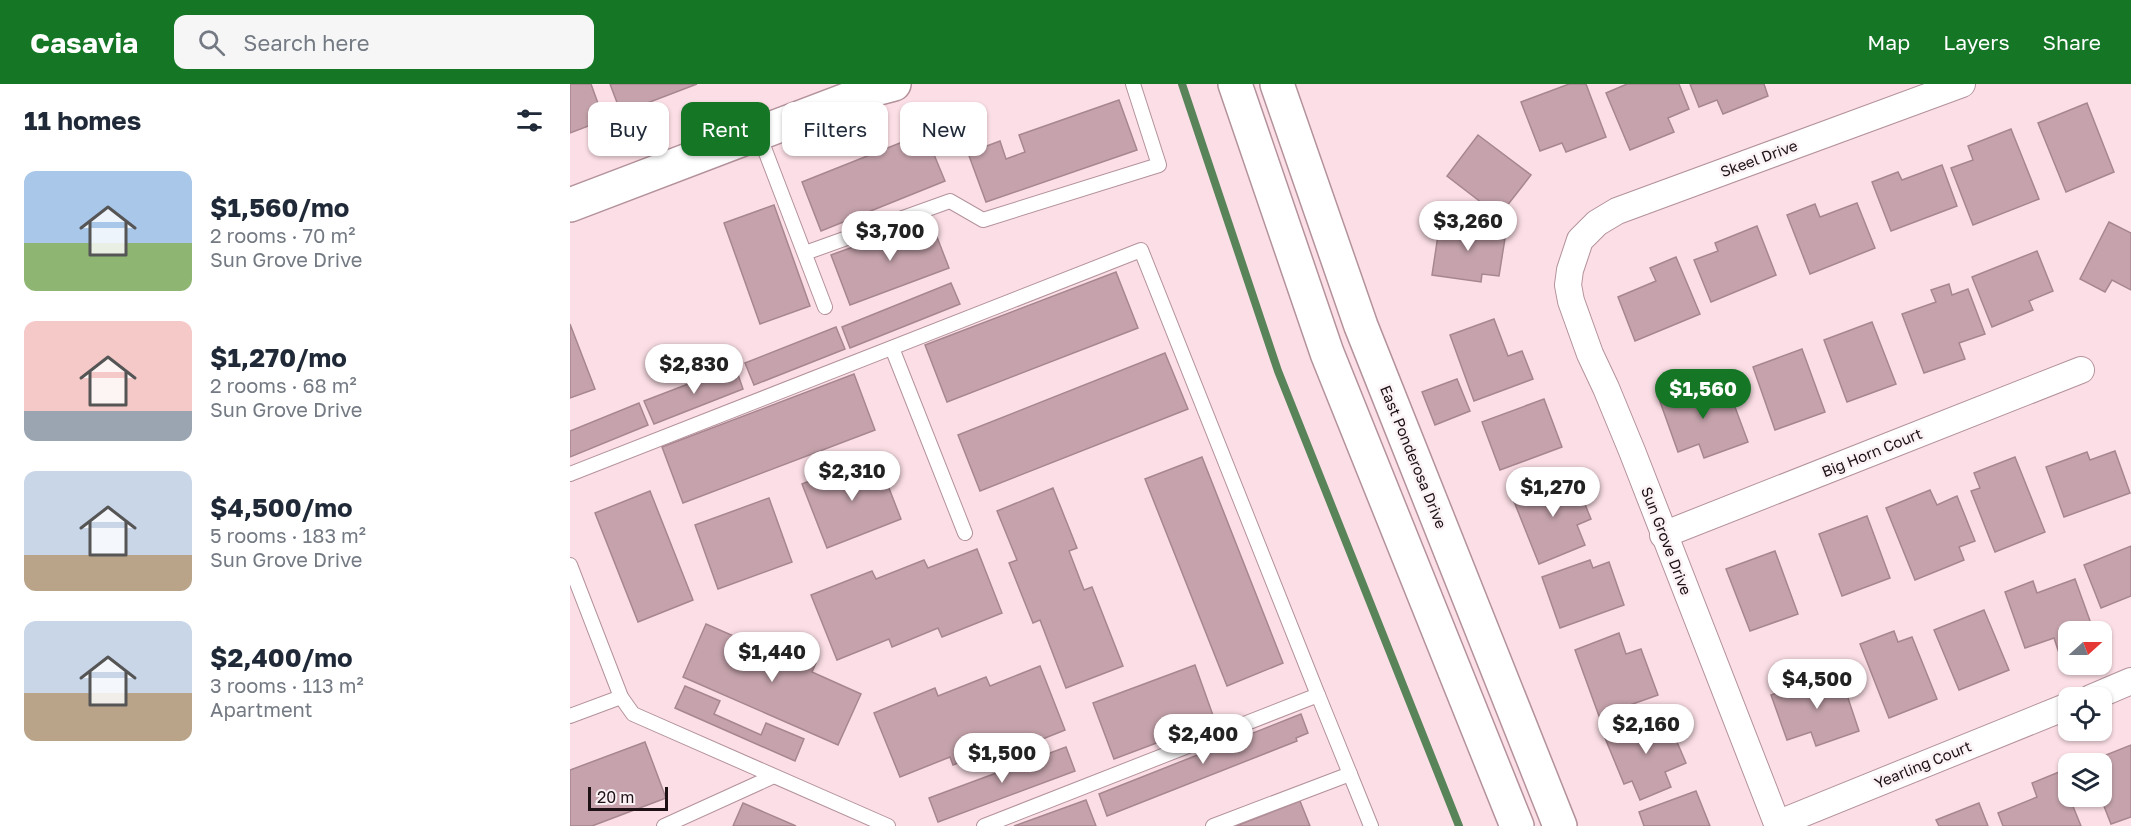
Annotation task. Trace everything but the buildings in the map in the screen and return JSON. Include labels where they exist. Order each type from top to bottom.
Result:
[{"type":"main road","points":[[770,127],[875,88],[894,84]]},
{"type":"main road","points":[[1236,84],[1327,353],[1517,826]]},
{"type":"main road","name":"East Ponderosa Drive","points":[[1277,84],[1361,327],[1560,826]]},
{"type":"main road","points":[[570,206],[697,156]]},
{"type":"street","name":"Skeel Drive","points":[[1574,255],[1587,230],[1617,211],[1962,84]]},
{"type":"street","name":"Sun Grove Drive","points":[[1574,255],[1568,285],[1571,301],[1590,354],[1632,451],[1778,825]]},
{"type":"street","name":"Big Horn Court","points":[[1664,536],[2081,370]]},
{"type":"street","points":[[2112,689],[2131,681]]},
{"type":"street","name":"Yearling Court","points":[[1778,825],[2058,710]]},
{"type":"lane","points":[[805,253],[950,201],[983,220],[1160,165],[1133,84]]},
{"type":"lane","points":[[767,156],[825,307]]},
{"type":"lane","points":[[570,474],[1141,250],[1371,826]]},
{"type":"lane","points":[[892,348],[965,533]]},
{"type":"lane","points":[[570,565],[621,697],[633,714],[888,826]]},
{"type":"lane","points":[[984,826],[1318,695]]},
{"type":"lane","points":[[570,716],[621,697]]},
{"type":"lane","points":[[1213,826],[1350,774]]},
{"type":"lane","points":[[664,826],[772,777]]},
{"type":"waterway","points":[[1182,84],[1278,371],[1459,826]]}]
